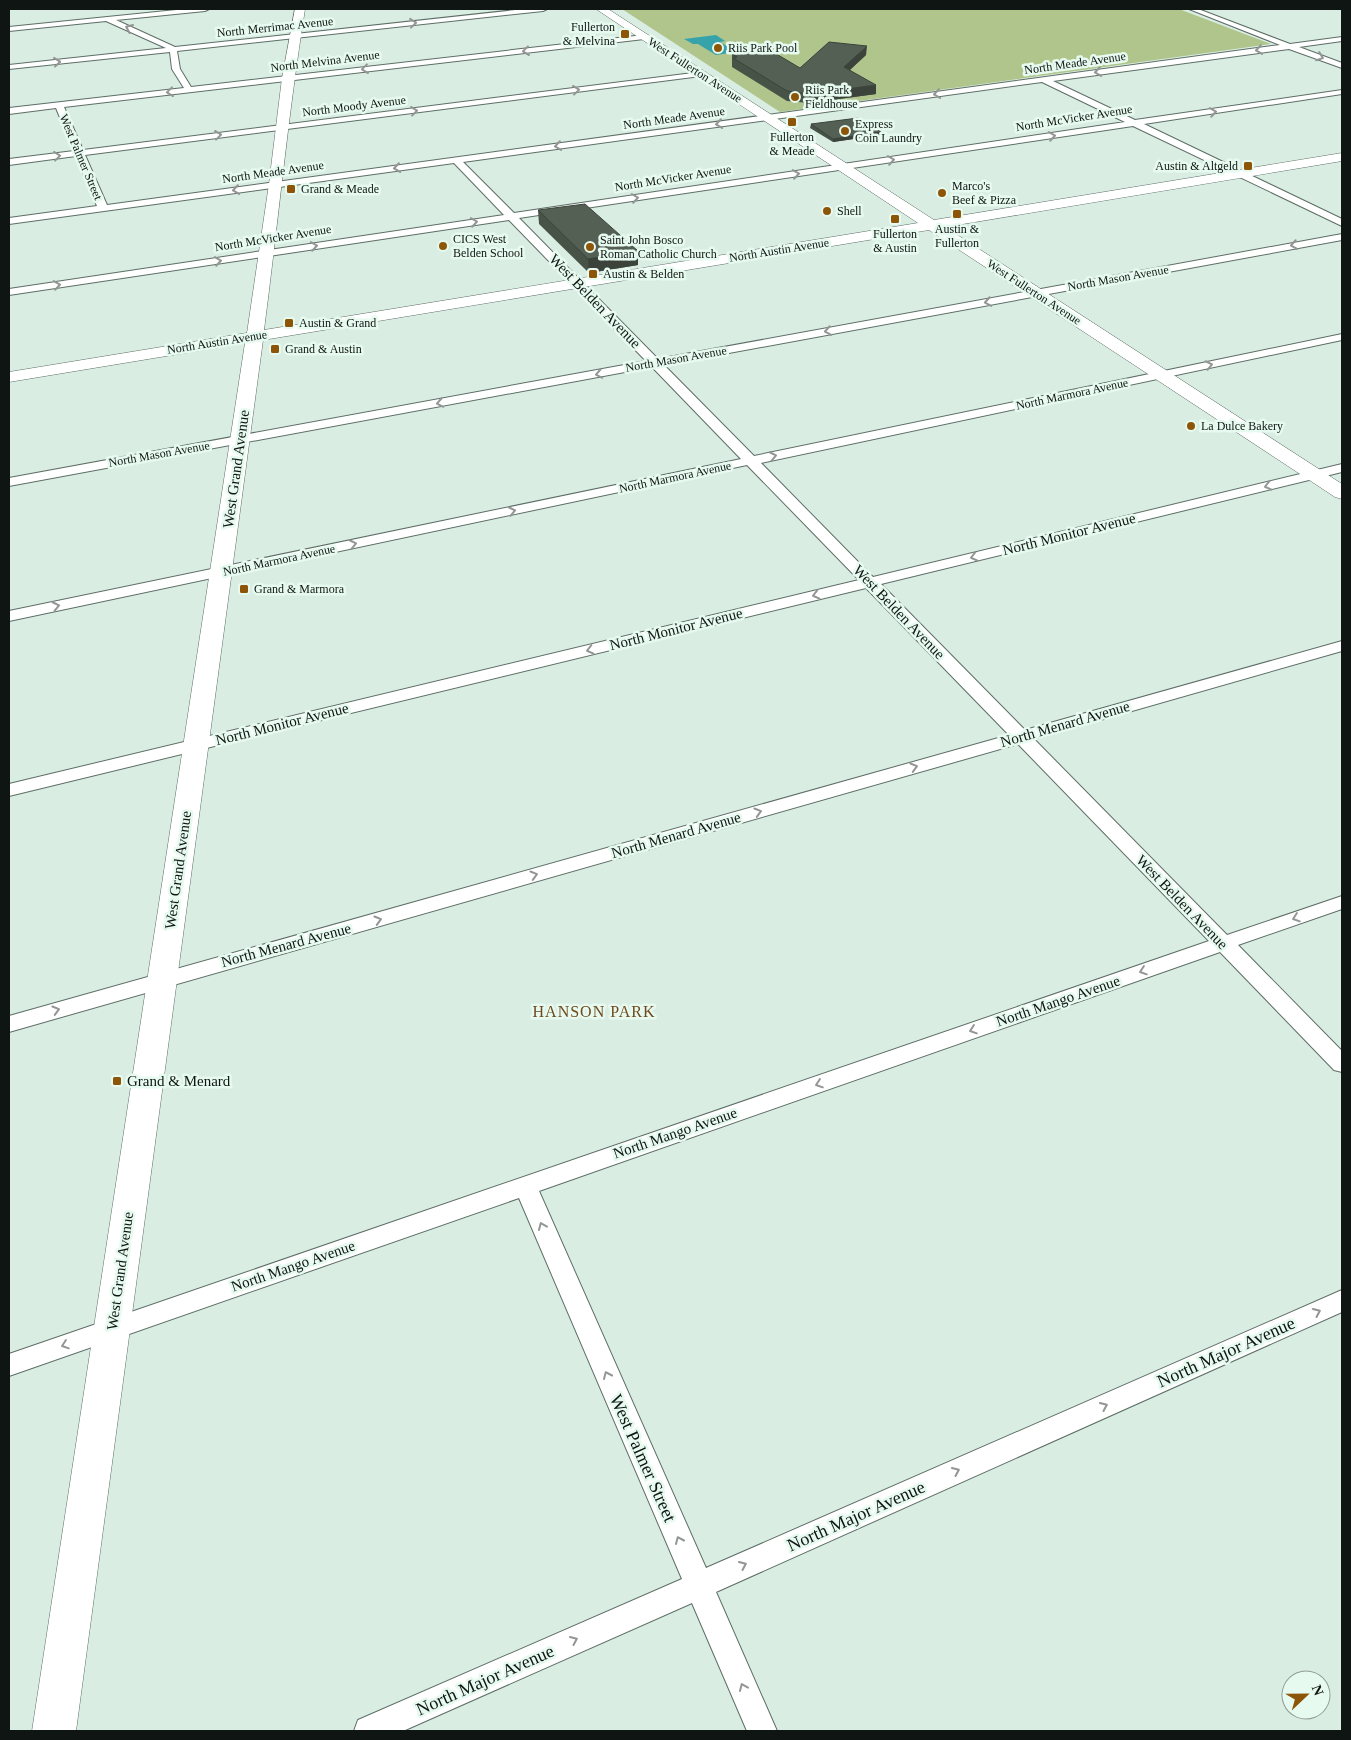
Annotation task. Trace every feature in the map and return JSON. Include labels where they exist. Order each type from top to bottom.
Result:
[{"type":"main road","name":"West Grand Avenue","points":[[54,1731],[255,336],[294,36],[300,9]]},
{"type":"main road","name":"West Fullerton Avenue","points":[[601,9],[1342,493]]},
{"type":"main road","name":"North Austin Avenue","points":[[9,377],[1342,157]]},
{"type":"street","points":[[9,29],[205,9]]},
{"type":"street","name":"North Merrimac Avenue","points":[[9,67],[543,9]]},
{"type":"street","points":[[1196,10],[1216,10]]},
{"type":"street","points":[[1196,10],[1342,66]]},
{"type":"street","points":[[92,12],[168,45],[173,49],[176,69],[189,90]]},
{"type":"street","name":"North Melvina Avenue","points":[[9,111],[644,37]]},
{"type":"street","name":"North Meade Avenue","points":[[9,221],[1342,39]]},
{"type":"street","name":"North Moody Avenue","points":[[9,162],[702,74]]},
{"type":"street","points":[[1044,80],[1342,223]]},
{"type":"street","name":"North McVicker Avenue","points":[[9,292],[1342,92]]},
{"type":"street","name":"West Palmer Street","points":[[59,105],[102,208]]},
{"type":"street","name":"West Belden Avenue","points":[[456,160],[1342,1064]]},
{"type":"street","name":"North Mason Avenue","points":[[9,482],[1342,236]]},
{"type":"street","name":"North Marmora Avenue","points":[[9,616],[1342,337]]},
{"type":"street","name":"North Monitor Avenue","points":[[9,790],[1342,468]]},
{"type":"street","name":"North Menard Avenue","points":[[9,1024],[1342,646]]},
{"type":"street","name":"North Mango Avenue","points":[[9,1365],[1342,902]]},
{"type":"street","name":"West Palmer Street","points":[[525,1186],[762,1731]]},
{"type":"street","name":"North Major Avenue","points":[[369,1731],[1342,1300]]},
{"type":"green space","points":[[622,9],[1179,9],[1271,44],[780,112]]},
{"type":"water","name":"Riis Park Pool","points":[[716,35],[725,41],[720,42],[737,52],[716,55],[698,44],[693,44],[684,39]]},
{"type":"building","points":[[829,42],[867,46],[844,67],[876,85],[809,94],[787,91],[733,58],[737,57],[732,54],[768,49],[800,68]]},
{"type":"building","name":"Express Coin Laundry","points":[[858,118],[881,132],[833,139],[811,124]]},
{"type":"building","points":[[585,204],[638,251],[588,259],[538,210]]},
{"type":"place","name":"Fullerton & Melvina","points":[[625,34]]},
{"type":"place","name":"Riis Park Pool","points":[[718,48]]},
{"type":"place","name":"Riis Park Fieldhouse","points":[[795,97]]},
{"type":"place","name":"Fullerton & Meade","points":[[792,122]]},
{"type":"place","name":"Express Coin Laundry","points":[[845,131]]},
{"type":"place","name":"Austin & Altgeld","points":[[1248,166]]},
{"type":"place","name":"Grand & Meade","points":[[291,189]]},
{"type":"place","name":"Marco's Beef & Pizza","points":[[942,193]]},
{"type":"place","name":"Shell","points":[[827,211]]},
{"type":"place","name":"Austin & Fullerton","points":[[957,214]]},
{"type":"place","name":"Fullerton & Austin","points":[[895,219]]},
{"type":"place","name":"CICS West Belden School","points":[[443,246]]},
{"type":"place","name":"Saint John Bosco Roman Catholic Church","points":[[590,247]]},
{"type":"place","name":"Austin & Belden","points":[[593,274]]},
{"type":"place","name":"Austin & Grand","points":[[289,323]]},
{"type":"place","name":"Grand & Austin","points":[[275,349]]},
{"type":"place","name":"La Dulce Bakery","points":[[1191,426]]},
{"type":"place","name":"Grand & Marmora","points":[[244,589]]},
{"type":"place","name":"Grand & Menard","points":[[117,1081]]},
{"type":"district","name":"HANSON PARK","points":[[594,1011]]}]
